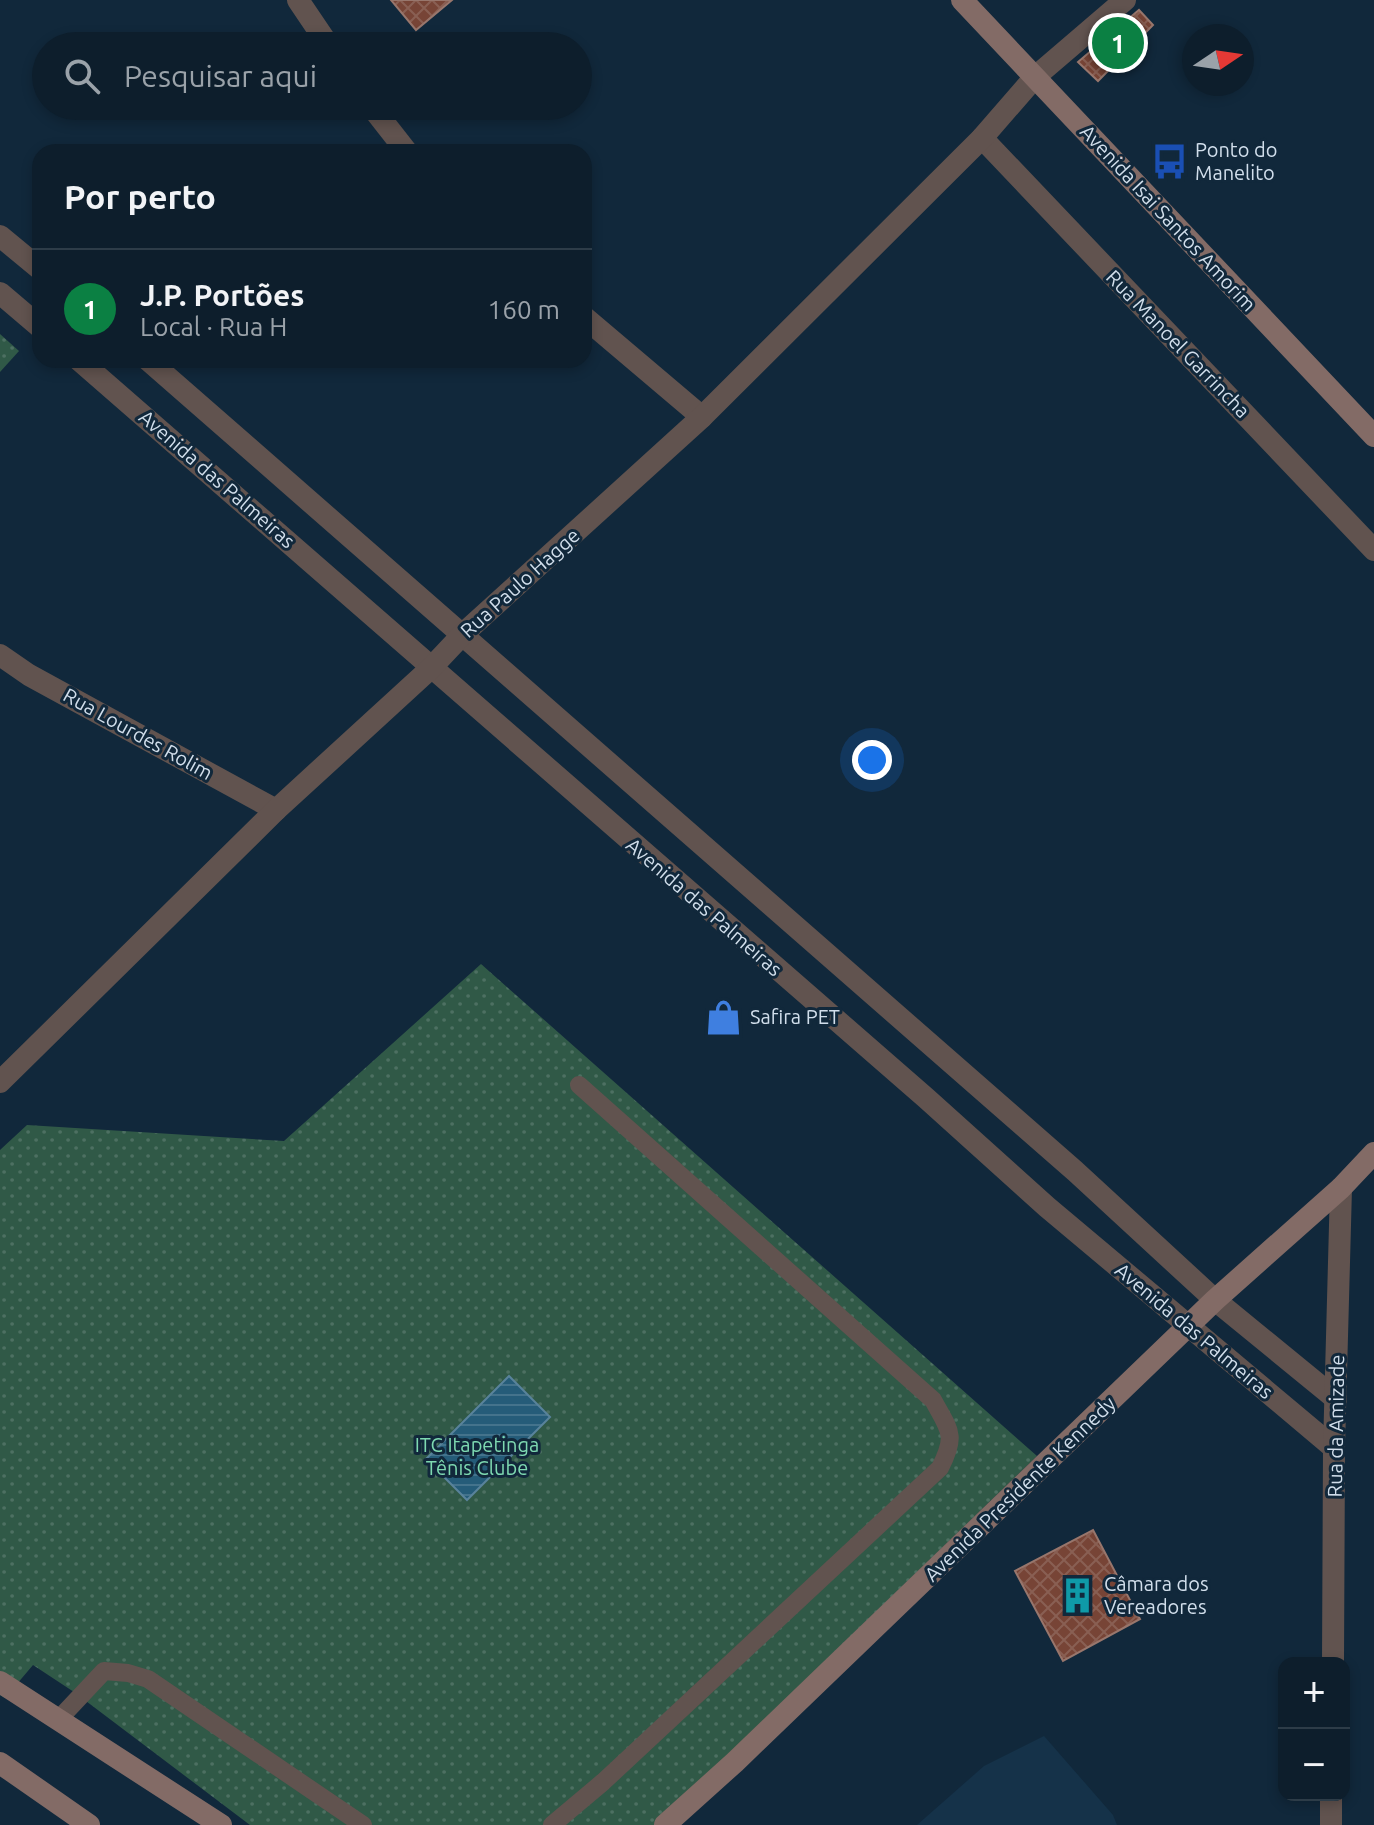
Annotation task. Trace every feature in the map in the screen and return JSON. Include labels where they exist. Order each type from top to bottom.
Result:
[{"type":"main road","name":"Avenida Isai Santos Amorim","points":[[962,0],[1374,436]]},
{"type":"main road","name":"Avenida Presidente Kennedy","points":[[665,1825],[1215,1300],[1341,1188],[1374,1153]]},
{"type":"main road","points":[[0,1682],[221,1825]]},
{"type":"main road","points":[[0,1763],[89,1825]]},
{"type":"street","points":[[298,0],[320,32]]},
{"type":"street","name":"Rua Paulo Hagge","points":[[0,1082],[276,810],[431,668],[463,634],[702,417],[982,138],[1035,77],[1125,0]]},
{"type":"street","points":[[382,120],[401,144]]},
{"type":"street","name":"Rua Manoel Garrincha","points":[[982,138],[1374,550]]},
{"type":"street","points":[[0,236],[32,262]]},
{"type":"street","points":[[0,293],[32,320]]},
{"type":"street","points":[[592,324],[702,417]]},
{"type":"street","name":"Avenida das Palmeiras","points":[[88,368],[1189,1328],[1334,1448]]},
{"type":"street","name":"Avenida das Palmeiras","points":[[157,368],[1075,1171],[1215,1300],[1336,1399]]},
{"type":"street","name":"Rua Lourdes Rolim","points":[[0,655],[29,675],[276,810]]},
{"type":"street","name":"Rua da Amizade","points":[[1333,1657],[1334,1448],[1341,1188]]},
{"type":"street","points":[[1331,1801],[1331,1825]]},
{"type":"lane","points":[[552,1825],[603,1782],[940,1468],[951,1446],[949,1429],[933,1400],[579,1085]]},
{"type":"lane","points":[[58,1720],[104,1671],[148,1679],[363,1825]]},
{"type":"shaded area","points":[[509,1376],[550,1417],[467,1500],[426,1459]]},
{"type":"shaded area","points":[[1044,1736],[1113,1815],[1117,1825],[917,1825],[984,1766]]},
{"type":"green space","points":[[0,334],[19,351],[0,372]]},
{"type":"green space","name":"ITC Itapetinga Tênis Clube","points":[[481,964],[1037,1456],[655,1825],[250,1825],[74,1692],[33,1665],[5,1698],[0,1695],[0,1150],[27,1125],[284,1141]]},
{"type":"building","points":[[391,0],[452,0],[416,30]]},
{"type":"building","points":[[1139,10],[1153,25],[1098,81],[1078,62]]},
{"type":"building","name":"Câmara dos Vereadores","points":[[1093,1530],[1140,1619],[1063,1661],[1015,1571]]},
{"type":"place","name":"J.P. Portões","points":[[1118,43]]},
{"type":"place","name":"Ponto do Manelito","points":[[1169,161]]},
{"type":"place","name":"Safira PET","points":[[724,1017]]},
{"type":"place","name":"Câmara dos Vereadores","points":[[1078,1595]]}]
